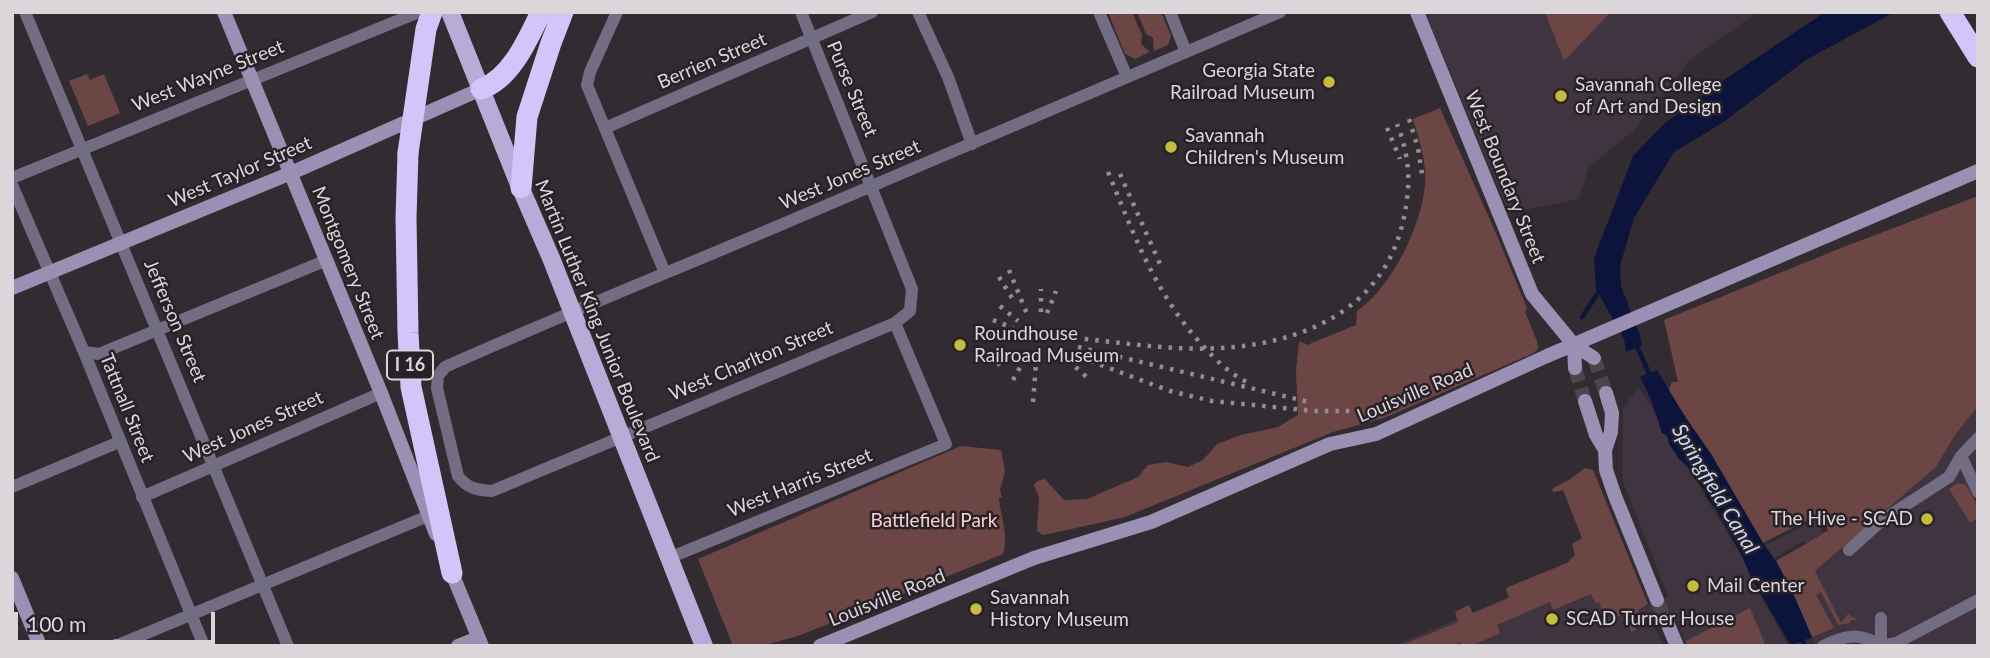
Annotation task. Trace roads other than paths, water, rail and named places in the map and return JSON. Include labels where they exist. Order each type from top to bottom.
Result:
[{"type":"highway","name":"I 16","points":[[432,12],[426,29],[408,153],[408,332],[411,387],[452,573]]},
{"type":"highway","points":[[481,89],[490,86],[502,75],[523,49],[541,12]]},
{"type":"highway","points":[[520,188],[527,117],[563,12]]},
{"type":"highway","points":[[1950,12],[1978,57]]},
{"type":"main road","name":"Montgomery Street","points":[[224,12],[480,642]]},
{"type":"main road","name":"Martin Luther King Junior Boulevard","points":[[450,12],[551,258],[704,646]]},
{"type":"main road","name":"West Boundary Street","points":[[1417,12],[1532,294],[1574,345],[1594,358]]},
{"type":"main road","name":"West Taylor Street","points":[[12,288],[291,173],[481,89]]},
{"type":"main road","name":"Louisville Road","points":[[820,646],[1034,558],[1151,522],[1330,444],[1376,434],[1574,345],[1978,171]]},
{"type":"main road","points":[[1574,345],[1575,368]]},
{"type":"main road","points":[[1606,393],[1612,413],[1611,432],[1605,450],[1606,470],[1657,600]]},
{"type":"main road","points":[[1585,401],[1596,435],[1605,450]]},
{"type":"main road","points":[[12,578],[40,646]]},
{"type":"main road","points":[[1665,620],[1677,646]]},
{"type":"main road","points":[[458,646],[480,642]]},
{"type":"street","points":[[12,14],[17,12]]},
{"type":"street","name":"Jefferson Street","points":[[25,12],[288,646]]},
{"type":"street","name":"West Wayne Street","points":[[12,178],[419,12]]},
{"type":"street","points":[[617,12],[590,72],[587,85],[665,274]]},
{"type":"street","name":"Purse Street","points":[[801,12],[912,289],[910,311],[895,323]]},
{"type":"street","name":"Berrien Street","points":[[605,128],[872,12]]},
{"type":"street","points":[[918,12],[948,77],[972,144]]},
{"type":"street","points":[[1099,12],[1126,77]]},
{"type":"street","points":[[1170,12],[1186,52]]},
{"type":"street","name":"West Jones Street","points":[[438,376],[446,367],[1280,12]]},
{"type":"street","name":"Tattnall Street","points":[[12,185],[16,208],[84,352],[204,646]]},
{"type":"street","points":[[84,352],[99,354],[327,260]]},
{"type":"street","name":"West Charlton Street","points":[[438,376],[437,388],[458,476],[464,485],[480,491],[492,491],[895,323]]},
{"type":"street","name":"West Harris Street","points":[[670,558],[946,444],[895,323]]},
{"type":"street","name":"West Jones Street","points":[[142,497],[380,393]]},
{"type":"street","points":[[1849,550],[1881,521],[1949,477],[1961,456],[1978,438]]},
{"type":"street","points":[[12,486],[119,442]]},
{"type":"street","points":[[1961,456],[1978,492]]},
{"type":"street","points":[[117,646],[428,516]]},
{"type":"street","points":[[1823,646],[1839,638],[1867,636],[1881,646],[1896,643],[1978,600]]},
{"type":"street","points":[[1881,618],[1881,646]]},
{"type":"water","points":[[1825,12],[1890,12],[1889,15],[1806,60],[1722,123],[1674,152],[1634,218],[1620,266],[1621,286],[1642,345],[1626,352],[1624,339],[1596,289],[1594,258],[1633,156],[1664,124],[1709,90]]},
{"type":"water","points":[[1657,370],[1776,561],[1812,637],[1791,646],[1716,509],[1688,467],[1679,459],[1667,436],[1662,433],[1651,399],[1640,377]]},
{"type":"waterway","points":[[1582,317],[1598,293]]},
{"type":"waterway","name":"Springfield Canal","points":[[1636,344],[1651,378]]},
{"type":"waterway","name":"Springfield Canal","points":[[1800,637],[1805,646]]},
{"type":"tunnel","points":[[1594,358],[1606,393]]},
{"type":"tunnel","points":[[1575,368],[1585,401]]},
{"type":"tunnel","points":[[1657,600],[1666,620]]},
{"type":"railway","points":[[1409,119],[1422,174]]},
{"type":"railway","points":[[1064,337],[1176,348],[1245,346],[1310,329],[1340,313],[1365,293],[1385,266],[1400,233],[1408,178],[1405,152],[1397,124]]},
{"type":"railway","points":[[1387,128],[1400,159]]},
{"type":"railway","points":[[1108,172],[1148,265],[1173,308],[1214,358],[1247,382]]},
{"type":"railway","points":[[1120,174],[1160,264]]},
{"type":"railway","points":[[1009,270],[1027,314]]},
{"type":"railway","points":[[999,277],[1014,301]]},
{"type":"railway","points":[[1041,289],[1041,312]]},
{"type":"railway","points":[[1047,313],[1056,291]]},
{"type":"railway","points":[[1000,306],[1018,321]]},
{"type":"railway","points":[[993,320],[1013,328]]},
{"type":"railway","points":[[989,335],[1011,336]]},
{"type":"railway","points":[[1078,347],[1309,402]]},
{"type":"railway","points":[[1061,350],[1170,391],[1212,401],[1315,411],[1367,411]]},
{"type":"railway","points":[[997,365],[1015,352]]},
{"type":"railway","points":[[1060,353],[1091,381]]},
{"type":"railway","points":[[1013,380],[1024,360]]},
{"type":"railway","points":[[1033,402],[1036,364]]},
{"type":"place","name":"Georgia State Railroad Museum","points":[[1329,82]]},
{"type":"place","name":"Savannah College of Art and Design","points":[[1561,96]]},
{"type":"place","name":"Savannah Children's Museum","points":[[1171,147]]},
{"type":"place","name":"Roundhouse Railroad Museum","points":[[960,345]]},
{"type":"place","name":"The Hive - SCAD","points":[[1927,519]]},
{"type":"place","name":"Mail Center","points":[[1693,586]]},
{"type":"place","name":"Savannah History Museum","points":[[976,609]]},
{"type":"place","name":"SCAD Turner House","points":[[1552,619]]},
{"type":"park label","name":"Battlefield Park","points":[[934,521]]}]
